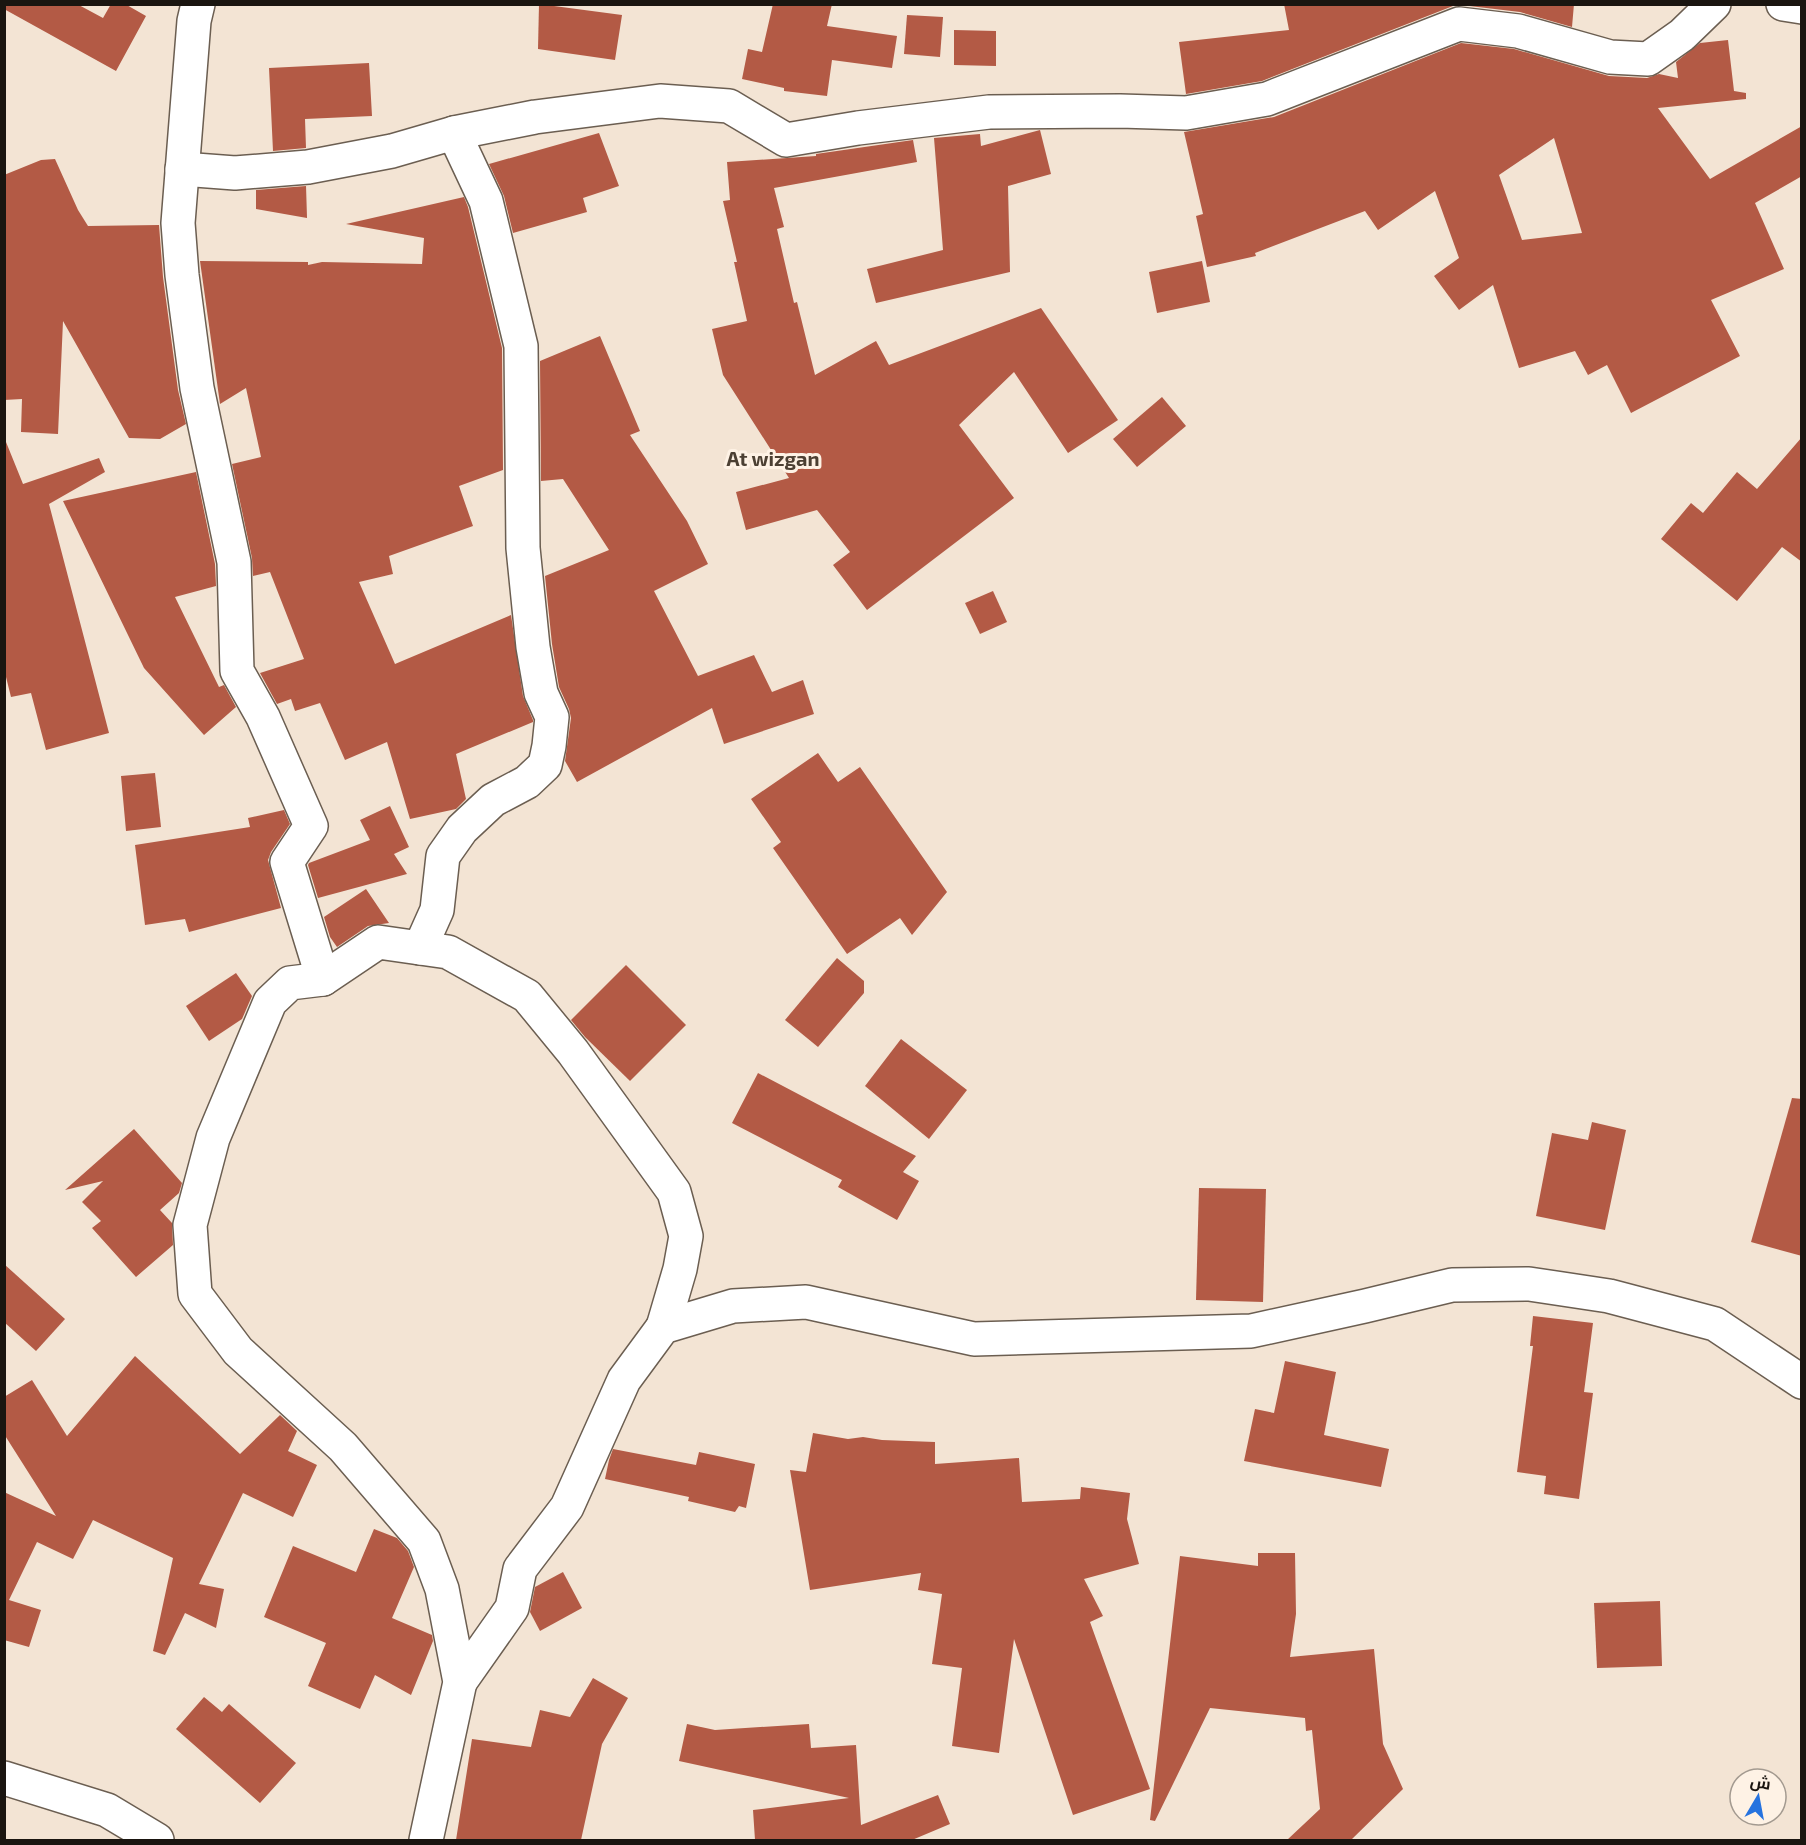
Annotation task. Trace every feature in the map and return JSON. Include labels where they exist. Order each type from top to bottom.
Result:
[{"type":"street","points":[[198,4],[194,21],[178,223],[182,275],[197,388],[234,562],[237,671],[263,717],[311,826],[286,862],[323,979]]},
{"type":"street","points":[[183,169],[235,173],[309,167],[392,151],[454,133],[534,117],[660,101],[729,106],[786,140],[858,128],[989,112],[1186,113],[1267,99],[1459,24],[1518,31],[1611,57],[1648,59],[1682,35],[1714,4]]},
{"type":"street","points":[[1783,4],[1802,8]]},
{"type":"street","points":[[420,948],[438,910],[443,856],[462,829],[493,800],[527,782],[545,765],[552,717],[541,693],[532,647],[523,548],[521,346],[486,201],[454,133]]},
{"type":"street","points":[[426,1840],[460,1682],[512,1608],[520,1569],[567,1507],[624,1380],[663,1327],[680,1269],[686,1236],[674,1192],[573,1052],[527,996],[448,952],[378,942],[323,979],[290,983],[270,1002],[213,1138],[190,1225],[195,1294],[238,1350],[343,1447],[424,1541],[442,1589],[460,1682]]},
{"type":"street","points":[[663,1327],[733,1306],[806,1302],[974,1339],[1251,1331],[1452,1284],[1529,1284],[1609,1296],[1714,1324],[1802,1382]]},
{"type":"street","points":[[4,1778],[107,1810],[157,1840]]},
{"type":"building","points":[[4,4],[77,4],[103,18],[111,4],[125,4],[146,16],[116,71],[4,9]]},
{"type":"building","points":[[539,4],[622,15],[615,60],[538,49]]},
{"type":"building","points":[[773,4],[832,4],[827,26],[897,36],[892,68],[832,60],[827,96],[784,91],[784,88],[742,79],[748,49],[762,52]]},
{"type":"building","points":[[1284,4],[1574,4],[1572,27],[1520,12],[1453,6],[1262,81],[1186,94],[1179,42],[1289,30]]},
{"type":"building","points":[[907,15],[943,17],[940,57],[904,54]]},
{"type":"building","points":[[954,30],[996,31],[996,66],[954,65]]},
{"type":"building","points":[[1728,40],[1734,91],[1746,93],[1746,99],[1658,108],[1710,179],[1802,126],[1802,176],[1755,203],[1784,269],[1711,300],[1740,356],[1631,413],[1607,365],[1588,375],[1575,351],[1519,368],[1493,285],[1459,310],[1434,276],[1459,258],[1435,191],[1378,230],[1365,211],[1255,253],[1256,256],[1207,267],[1196,216],[1203,214],[1184,132],[1274,117],[1461,43],[1514,49],[1609,76],[1647,78],[1659,74],[1678,78],[1676,62],[1700,43]],"holes":[[[1554,138],[1582,233],[1522,240],[1499,175]]]},
{"type":"building","points":[[369,63],[372,116],[305,119],[306,148],[273,151],[269,68]]},
{"type":"building","points":[[1040,130],[1051,174],[1008,186],[1010,272],[876,303],[867,269],[943,250],[934,138],[980,134],[981,146]]},
{"type":"building","points":[[599,133],[619,186],[583,198],[587,212],[513,233],[504,196],[489,164]]},
{"type":"building","points":[[913,140],[917,162],[774,188],[784,227],[777,229],[794,303],[797,302],[815,375],[876,341],[889,365],[1041,308],[1118,420],[1068,453],[1014,372],[959,425],[1014,498],[867,610],[833,565],[850,552],[817,510],[746,530],[736,492],[789,478],[723,375],[712,329],[747,321],[723,201],[730,200],[727,162],[816,156],[816,154]]},
{"type":"building","points":[[55,159],[78,210],[88,226],[159,225],[163,277],[178,390],[186,424],[160,439],[129,438],[63,321],[58,434],[21,432],[22,399],[4,400],[4,175],[41,160]]},
{"type":"building","points":[[306,186],[307,218],[256,209],[256,190]]},
{"type":"building","points":[[464,197],[502,348],[503,470],[459,486],[473,526],[389,556],[393,574],[359,582],[395,664],[511,615],[523,696],[533,722],[456,754],[466,799],[456,809],[410,819],[387,742],[345,760],[320,703],[295,711],[291,699],[277,704],[260,673],[304,659],[270,572],[253,576],[252,558],[232,464],[261,457],[246,388],[220,404],[200,261],[308,262],[308,265],[322,262],[422,264],[424,238],[346,224]]},
{"type":"building","points":[[1202,261],[1210,302],[1157,313],[1149,272]]},
{"type":"building","points":[[600,336],[640,431],[630,435],[687,521],[708,564],[654,591],[698,676],[754,655],[772,692],[803,680],[814,714],[724,744],[712,708],[577,782],[565,761],[571,718],[559,687],[545,576],[609,550],[563,479],[541,481],[540,361]]},
{"type":"building","points":[[1162,397],[1186,426],[1137,467],[1113,439]]},
{"type":"building","points":[[1802,437],[1802,562],[1782,547],[1737,601],[1661,539],[1691,503],[1703,513],[1737,472],[1757,489]]},
{"type":"building","points":[[6,442],[23,484],[99,458],[105,472],[49,504],[109,733],[46,750],[31,693],[11,697],[4,669],[4,443]]},
{"type":"building","points":[[196,472],[215,564],[216,586],[175,597],[219,687],[224,685],[236,707],[204,735],[144,668],[63,501]]},
{"type":"building","points":[[993,591],[1007,622],[980,634],[965,603]]},
{"type":"building","points":[[818,753],[838,782],[860,767],[947,892],[912,935],[900,918],[847,954],[773,848],[781,842],[751,799]]},
{"type":"building","points":[[155,773],[161,827],[126,831],[121,776]]},
{"type":"building","points":[[390,806],[409,847],[394,854],[407,874],[318,898],[309,863],[370,840],[360,820]]},
{"type":"building","points":[[284,810],[290,824],[268,860],[281,908],[189,932],[185,919],[145,925],[135,845],[250,827],[248,818]]},
{"type":"building","points":[[366,889],[389,923],[368,926],[337,947],[330,937],[324,917]]},
{"type":"building","points":[[837,958],[864,981],[864,993],[818,1047],[785,1020]]},
{"type":"building","points":[[626,965],[686,1025],[630,1081],[571,1020]]},
{"type":"building","points":[[236,973],[252,996],[242,1019],[209,1041],[186,1006]]},
{"type":"building","points":[[901,1039],[967,1090],[929,1139],[865,1086]]},
{"type":"building","points":[[758,1073],[916,1156],[903,1172],[919,1181],[897,1220],[838,1187],[842,1180],[732,1123]]},
{"type":"building","points":[[1792,1098],[1802,1099],[1802,1256],[1751,1242]]},
{"type":"building","points":[[1592,1122],[1626,1130],[1605,1230],[1536,1216],[1552,1133],[1588,1140]]},
{"type":"building","points":[[134,1129],[182,1183],[179,1193],[160,1210],[172,1223],[173,1245],[136,1277],[92,1228],[101,1221],[82,1202],[103,1181],[65,1190]]},
{"type":"building","points":[[1199,1188],[1266,1189],[1263,1302],[1196,1300]]},
{"type":"building","points":[[4,1264],[65,1319],[36,1351],[4,1322]]},
{"type":"building","points":[[1533,1316],[1593,1323],[1584,1392],[1593,1393],[1579,1499],[1544,1494],[1546,1476],[1517,1472],[1533,1346],[1530,1346]]},
{"type":"building","points":[[135,1356],[240,1454],[280,1415],[297,1431],[288,1451],[317,1465],[293,1517],[243,1493],[199,1584],[224,1589],[216,1628],[185,1613],[165,1655],[153,1651],[173,1558],[93,1520],[73,1559],[37,1542],[9,1600],[41,1610],[29,1647],[4,1640],[4,1492],[56,1516],[4,1434],[4,1397],[32,1380],[67,1436]]},
{"type":"building","points":[[1285,1361],[1336,1372],[1324,1435],[1389,1449],[1381,1487],[1244,1461],[1255,1409],[1274,1413]]},
{"type":"building","points":[[813,1433],[848,1439],[863,1437],[935,1442],[935,1464],[1019,1458],[1022,1502],[1080,1499],[1081,1487],[1130,1493],[1127,1519],[1139,1564],[1084,1579],[1103,1616],[1090,1622],[1150,1789],[1073,1815],[1014,1639],[999,1753],[952,1746],[962,1668],[932,1664],[942,1594],[918,1590],[921,1573],[810,1590],[790,1470],[806,1472]]},
{"type":"building","points":[[613,1449],[696,1465],[699,1452],[755,1464],[746,1508],[739,1506],[735,1512],[688,1501],[689,1497],[605,1479]]},
{"type":"building","points":[[374,1529],[397,1538],[408,1551],[414,1567],[392,1618],[432,1635],[433,1641],[411,1695],[375,1675],[360,1709],[308,1686],[326,1643],[264,1617],[293,1546],[356,1572]]},
{"type":"building","points":[[1258,1553],[1295,1553],[1296,1614],[1290,1657],[1374,1649],[1383,1744],[1403,1789],[1351,1840],[1287,1840],[1320,1809],[1312,1730],[1306,1731],[1305,1718],[1210,1708],[1155,1821],[1150,1820],[1180,1556],[1258,1566]]},
{"type":"building","points":[[563,1572],[582,1608],[540,1631],[530,1612],[535,1587]]},
{"type":"building","points":[[1660,1601],[1662,1666],[1597,1668],[1594,1603]]},
{"type":"building","points":[[593,1678],[628,1698],[602,1744],[581,1840],[456,1840],[472,1739],[531,1747],[540,1710],[570,1717]]},
{"type":"building","points":[[204,1697],[222,1712],[229,1704],[296,1763],[260,1803],[176,1729]]},
{"type":"building","points":[[687,1724],[715,1730],[809,1724],[811,1748],[856,1745],[861,1825],[938,1795],[950,1824],[912,1840],[755,1840],[753,1810],[849,1798],[679,1761]]},
{"type":"district","name":"At wizgan","points":[[773,458]]}]
